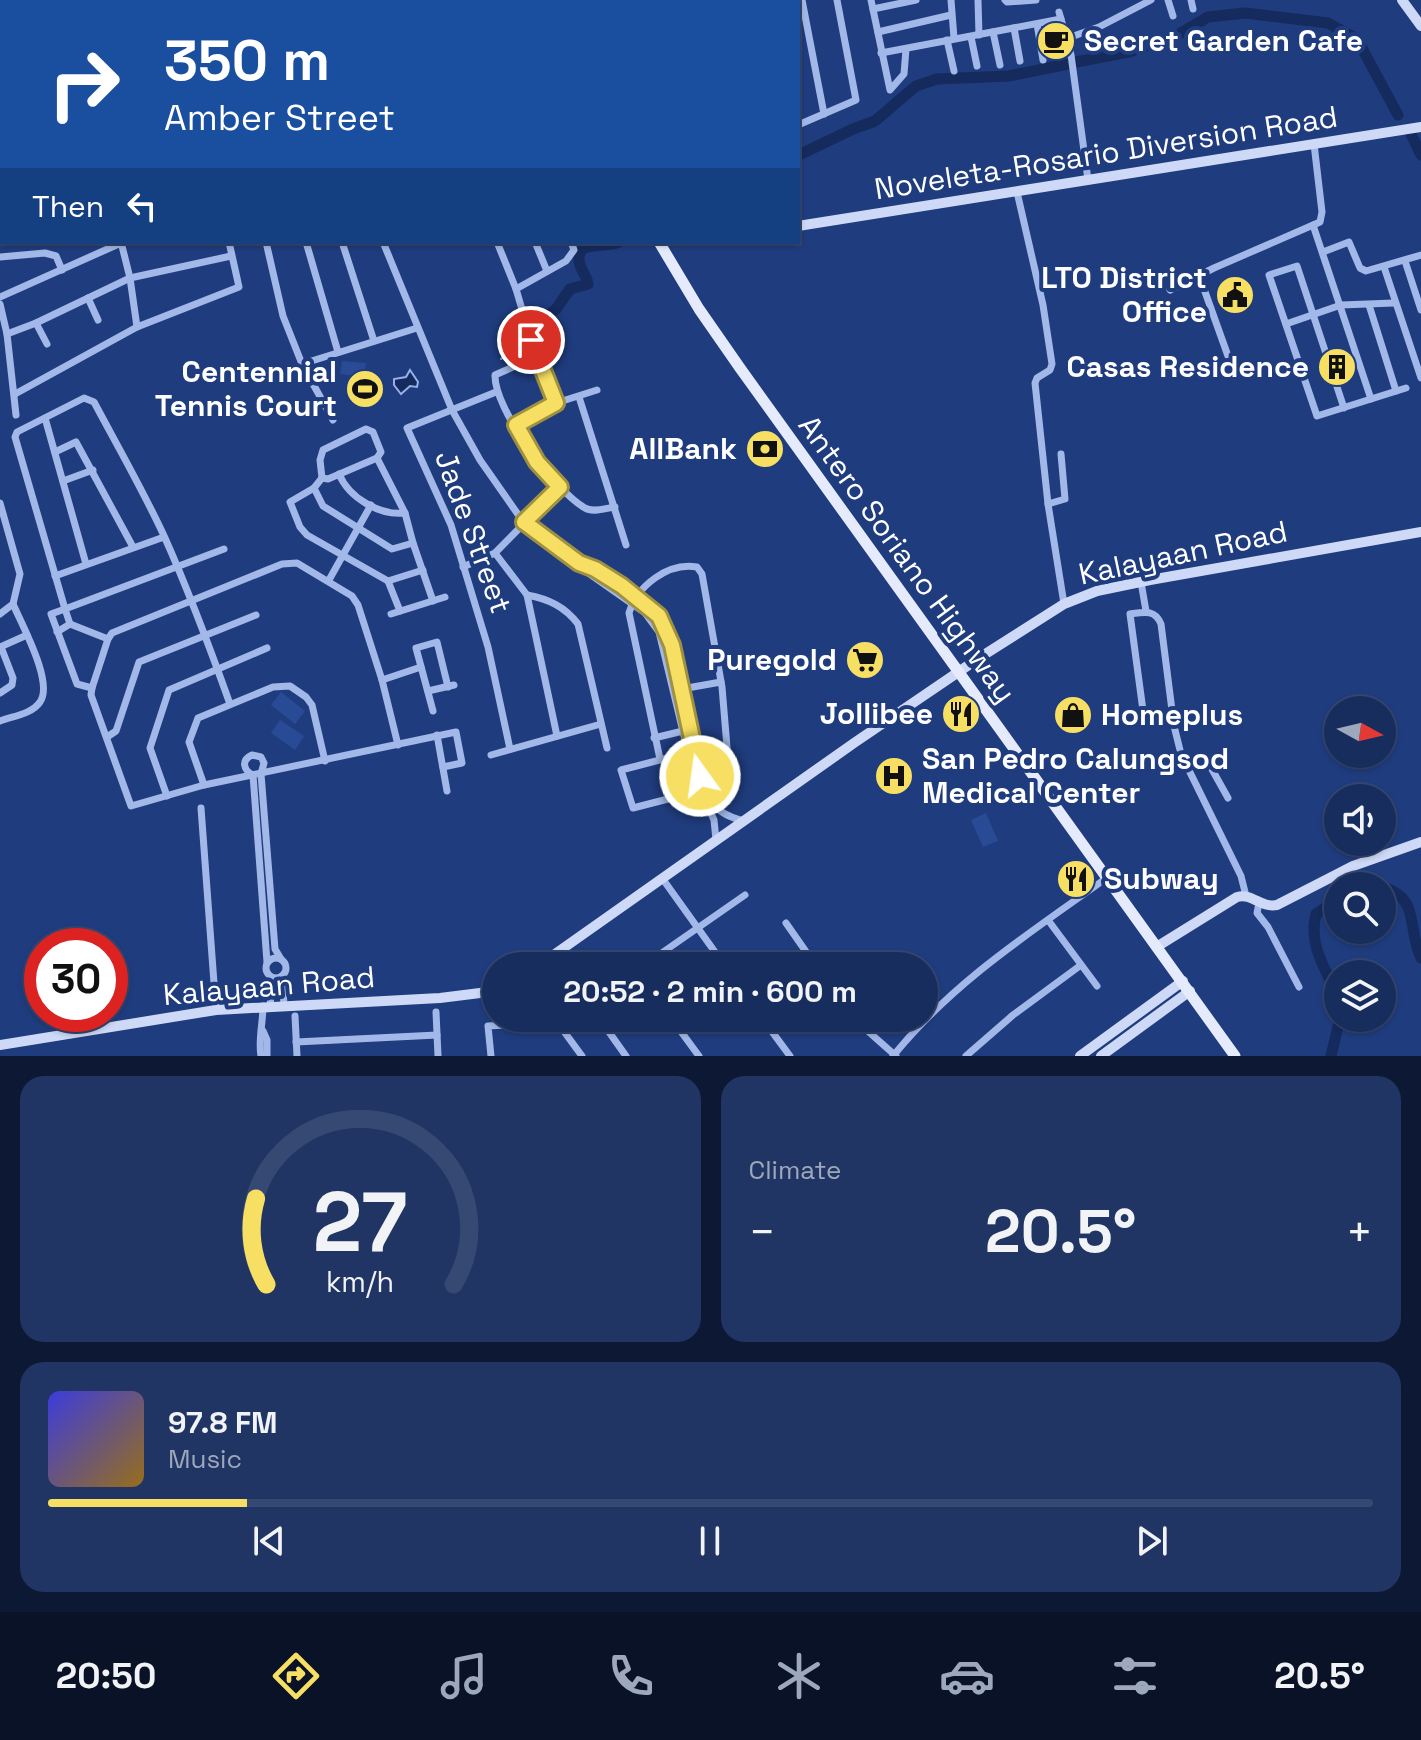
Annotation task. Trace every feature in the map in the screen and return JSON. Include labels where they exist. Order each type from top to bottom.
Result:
[{"type":"main road","points":[[1402,0],[1421,26]]},
{"type":"main road","name":"Noveleta-Rosario Diversion Road","points":[[800,226],[1417,128]]},
{"type":"main road","name":"Antero Soriano Highway","points":[[660,244],[694,301],[740,368],[1235,1056]]},
{"type":"main road","name":"Kalayaan Road","points":[[558,952],[959,672],[1064,604],[1097,591],[1141,582],[1421,532]]},
{"type":"main road","points":[[1158,946],[1233,899],[1246,896],[1267,906],[1277,905],[1353,866],[1421,842]]},
{"type":"main road","points":[[1080,1056],[1187,986]]},
{"type":"main road","points":[[1101,1056],[1187,986]]},
{"type":"main road","name":"Kalayaan Road","points":[[0,1045],[216,1010],[440,998],[482,993]]},
{"type":"street","points":[[802,0],[802,17],[824,114]]},
{"type":"street","points":[[800,124],[856,100],[837,0]]},
{"type":"street","points":[[906,49],[904,74],[892,90],[889,89],[872,4],[916,0]]},
{"type":"street","points":[[951,0],[950,39],[954,71]]},
{"type":"street","points":[[977,66],[975,36],[978,0]]},
{"type":"street","points":[[1005,0],[1036,0]]},
{"type":"street","points":[[1068,38],[1099,27],[1151,0]]},
{"type":"street","points":[[1168,0],[1173,16]]},
{"type":"street","points":[[878,32],[951,15]]},
{"type":"street","points":[[881,53],[1037,24],[1060,16],[1074,68],[1088,180]]},
{"type":"street","points":[[1037,24],[1043,60]]},
{"type":"street","points":[[1014,28],[1020,61]]},
{"type":"street","points":[[993,32],[1000,65]]},
{"type":"street","points":[[1170,290],[1320,222],[1322,212],[1314,144]]},
{"type":"street","points":[[1017,192],[1043,305],[1052,364],[1050,370],[1037,378],[1035,383],[1048,504],[1064,604]]},
{"type":"street","points":[[1313,225],[1371,399]]},
{"type":"street","points":[[1323,252],[1349,242],[1362,271],[1421,255]]},
{"type":"street","points":[[0,297],[117,244]]},
{"type":"street","points":[[122,244],[137,327]]},
{"type":"street","points":[[15,394],[137,327],[239,287],[229,244]]},
{"type":"street","points":[[266,244],[283,316],[302,364],[333,420]]},
{"type":"street","points":[[307,244],[338,352]]},
{"type":"street","points":[[343,244],[374,341]]},
{"type":"street","points":[[384,244],[452,410],[480,460],[524,522],[588,573],[635,601],[659,632],[702,789],[724,814],[743,821]]},
{"type":"street","points":[[498,244],[516,289],[536,357],[556,403]]},
{"type":"street","points":[[536,244],[547,271]]},
{"type":"street","points":[[516,289],[566,261],[574,250],[572,244]]},
{"type":"street","points":[[0,257],[45,253],[56,256],[62,270]]},
{"type":"street","points":[[7,334],[130,278],[231,256]]},
{"type":"street","points":[[1405,261],[1421,310]]},
{"type":"street","points":[[1344,408],[1297,266],[1269,275],[1317,416],[1344,408],[1406,388]]},
{"type":"street","points":[[1384,267],[1420,379]]},
{"type":"street","points":[[1199,275],[1228,356]]},
{"type":"street","points":[[88,298],[98,320]]},
{"type":"street","points":[[1286,324],[1341,305],[1394,303]]},
{"type":"street","points":[[0,304],[7,334],[16,415]]},
{"type":"street","points":[[1369,305],[1396,391]]},
{"type":"street","points":[[36,323],[47,344]]},
{"type":"street","points":[[302,364],[417,328]]},
{"type":"street","points":[[536,357],[495,375],[496,392],[537,462],[560,487],[585,508],[615,507]]},
{"type":"street","points":[[516,425],[556,403],[597,390]]},
{"type":"street","name":"Jade Street","points":[[496,392],[407,428],[451,525],[488,647],[510,749]]},
{"type":"street","points":[[579,397],[626,545]]},
{"type":"street","points":[[70,624],[14,442],[17,432],[84,398],[94,402],[164,537],[230,704]]},
{"type":"street","points":[[45,418],[86,564]]},
{"type":"street","points":[[322,478],[320,460],[323,450],[366,429],[373,432],[381,452],[377,458],[322,478],[314,488],[290,502],[300,527],[307,535],[388,581],[400,611]]},
{"type":"street","points":[[55,452],[76,442],[133,547]]},
{"type":"street","points":[[1048,504],[1065,499],[1061,454]]},
{"type":"street","points":[[377,458],[405,513],[433,601]]},
{"type":"street","points":[[63,481],[93,470]]},
{"type":"street","points":[[339,474],[346,489],[371,505],[392,515],[405,513]]},
{"type":"street","points":[[463,567],[495,553],[560,487]]},
{"type":"street","points":[[314,488],[323,506],[392,549],[413,543]]},
{"type":"street","points":[[0,503],[20,574],[13,604],[43,676],[45,692],[31,710],[0,721]]},
{"type":"street","points":[[329,580],[371,505]]},
{"type":"street","points":[[55,576],[164,537]]},
{"type":"street","points":[[92,688],[77,684],[51,614],[224,549]]},
{"type":"street","points":[[495,553],[527,595],[557,736]]},
{"type":"street","points":[[398,745],[382,680],[358,605],[352,596],[329,580],[297,563],[282,564],[192,603],[118,630],[108,639],[92,688],[91,695],[131,806],[204,785],[325,761],[398,745],[437,735],[456,732],[462,763],[443,767]]},
{"type":"street","points":[[660,759],[629,613],[658,574],[689,566],[697,567],[702,574],[721,682],[729,771],[702,789],[633,808],[621,770],[687,753]]},
{"type":"street","points":[[388,581],[423,570]]},
{"type":"street","points":[[1141,582],[1146,611]]},
{"type":"street","points":[[527,595],[542,598],[568,611],[578,624],[607,748]]},
{"type":"street","points":[[391,614],[445,597]]},
{"type":"street","points":[[0,614],[13,604]]},
{"type":"street","points":[[1144,718],[1130,614],[1146,611],[1157,616],[1161,624],[1174,726],[1181,754],[1241,876],[1246,896]]},
{"type":"street","points":[[107,737],[116,731],[139,662],[256,615]]},
{"type":"street","points":[[70,624],[108,639]]},
{"type":"street","points":[[57,632],[70,624]]},
{"type":"street","points":[[0,693],[12,685],[13,678],[1,647],[27,635]]},
{"type":"street","points":[[428,691],[451,686],[437,642],[416,648],[433,711]]},
{"type":"street","points":[[167,796],[150,748],[165,696],[173,686],[267,648]]},
{"type":"street","points":[[382,680],[421,667]]},
{"type":"street","points":[[677,690],[721,682]]},
{"type":"street","points":[[204,785],[190,749],[194,724],[203,715],[273,687],[290,686],[312,705],[325,761]]},
{"type":"street","points":[[491,755],[601,724]]},
{"type":"street","points":[[654,738],[686,731]]},
{"type":"street","points":[[686,731],[687,753],[714,820],[716,840]]},
{"type":"street","points":[[437,735],[447,791]]},
{"type":"street","points":[[1181,754],[1209,764],[1228,798]]},
{"type":"street","points":[[257,774],[275,949],[286,967],[278,977],[267,1006],[259,1040],[261,1056]]},
{"type":"street","points":[[257,774],[266,972],[278,977]]},
{"type":"street","points":[[201,808],[216,1010]]},
{"type":"street","points":[[938,1005],[979,969],[1108,877]]},
{"type":"street","points":[[662,878],[715,952]]},
{"type":"street","points":[[663,952],[745,895]]},
{"type":"street","points":[[1259,903],[1257,913],[1268,927],[1299,987]]},
{"type":"street","points":[[1048,920],[1097,986]]},
{"type":"street","points":[[786,923],[806,952]]},
{"type":"street","points":[[267,962],[281,959]]},
{"type":"street","points":[[966,1056],[1013,1015],[1081,965]]},
{"type":"street","points":[[278,977],[284,1005]]},
{"type":"street","points":[[436,1012],[438,1056]]},
{"type":"street","points":[[295,1016],[297,1056]]},
{"type":"street","points":[[491,1056],[488,1026],[554,1022],[582,1056]]},
{"type":"street","points":[[263,1031],[267,1040],[267,1056]]},
{"type":"street","points":[[609,1032],[626,1056]]},
{"type":"street","points":[[681,1032],[699,1056]]},
{"type":"street","points":[[772,1032],[790,1056]]},
{"type":"street","points":[[868,1032],[894,1056],[915,1032]]},
{"type":"street","points":[[296,1042],[437,1035]]},
{"type":"shaded area","points":[[342,361],[366,363],[364,377],[340,374]]},
{"type":"shaded area","points":[[410,370],[418,382],[417,387],[410,386],[401,394],[394,385],[394,379],[406,377]]},
{"type":"shaded area","name":"Centennial Tennis Court","points":[[349,381],[382,384],[380,398],[348,395]]},
{"type":"shaded area","points":[[281,692],[305,711],[295,724],[271,705]]},
{"type":"shaded area","points":[[280,720],[304,736],[295,750],[271,733]]},
{"type":"shaded area","points":[[986,813],[998,841],[983,847],[971,820]]},
{"type":"waterway","points":[[1076,62],[1129,52],[1179,34],[1208,17],[1245,13],[1328,23],[1357,39],[1398,115]]},
{"type":"waterway","points":[[800,154],[875,121],[916,86],[937,79],[1009,76],[1068,64]]},
{"type":"waterway","points":[[1411,134],[1421,155]]},
{"type":"waterway","points":[[531,330],[556,309],[570,289],[588,284],[580,265],[581,251],[592,246],[614,244]]},
{"type":"waterway","points":[[501,359],[524,335]]},
{"type":"waterway","points":[[1396,894],[1408,906],[1421,958]]},
{"type":"waterway","points":[[1324,909],[1316,914],[1314,925],[1316,946],[1324,967]]},
{"type":"waterway","points":[[1331,1056],[1337,1032]]},
{"type":"place","name":"Secret Garden Cafe","points":[[1056,41]]},
{"type":"place","name":"LTO District Office","points":[[1235,295]]},
{"type":"place","name":"Casas Residence","points":[[1337,367]]},
{"type":"place","name":"Centennial Tennis Court","points":[[365,389]]},
{"type":"place","name":"AllBank","points":[[765,449]]},
{"type":"place","name":"Puregold","points":[[865,660]]},
{"type":"place","name":"Jollibee","points":[[961,714]]},
{"type":"place","name":"Homeplus","points":[[1073,715]]},
{"type":"place","name":"San Pedro Calungsod Medical Center","points":[[894,776]]},
{"type":"place","name":"Subway","points":[[1076,879]]},
{"type":"route","points":[[531,340],[556,403],[516,425],[537,462],[560,487],[524,522],[579,563],[622,586],[659,616],[672,645],[700,776]]}]
